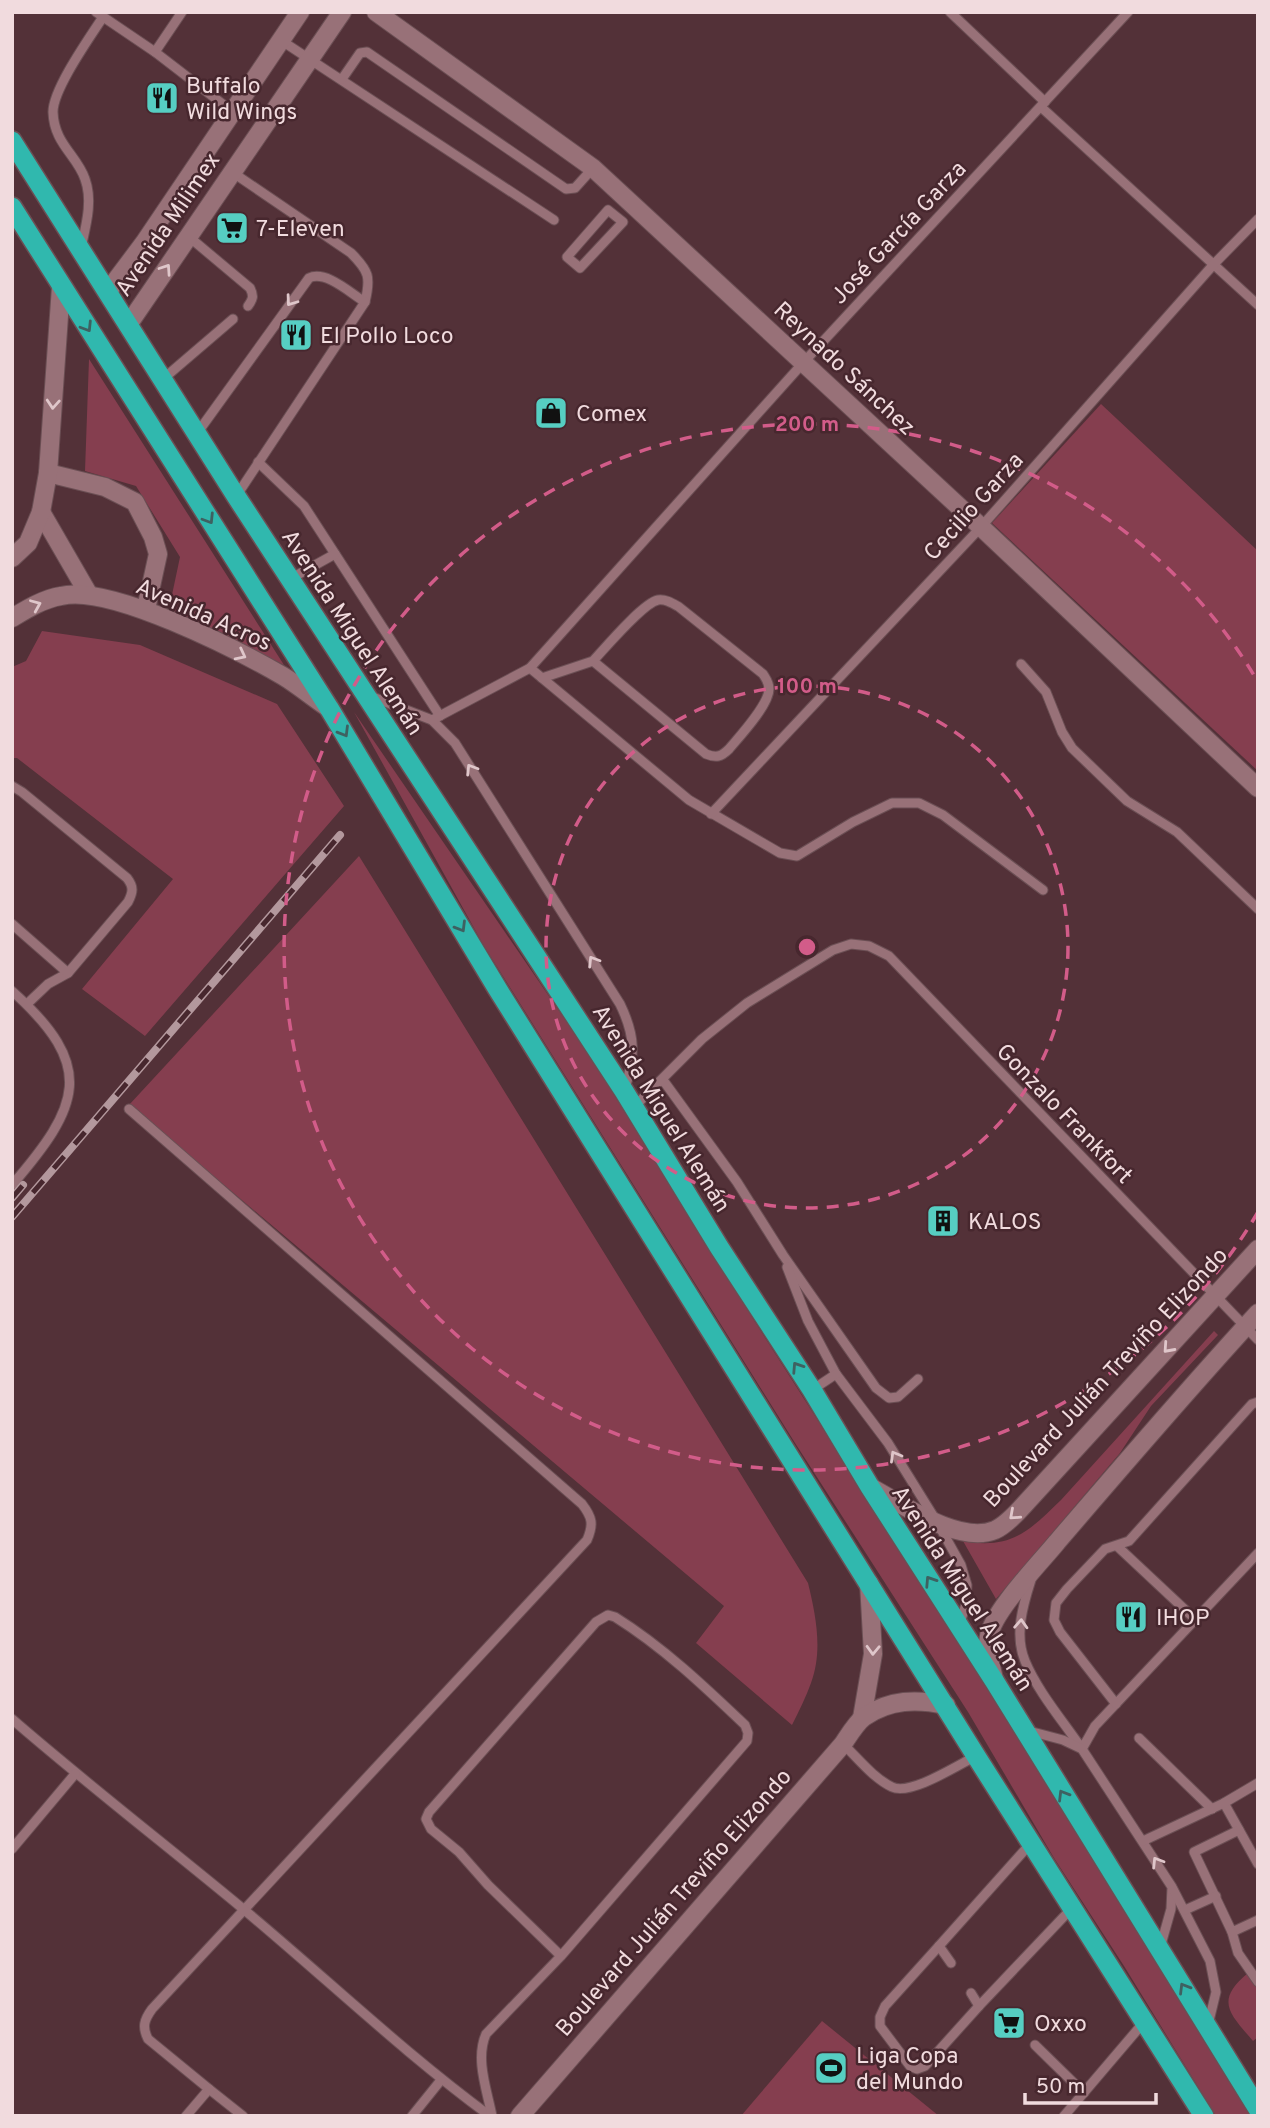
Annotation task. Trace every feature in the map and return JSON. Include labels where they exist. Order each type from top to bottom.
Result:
[{"type":"highway","name":"Avenida Miguel Alemán","points":[[12,141],[196,435],[629,1099],[719,1247],[995,1682],[1258,2109]]},
{"type":"highway","points":[[12,207],[329,708],[497,988],[1204,2116]]},
{"type":"street","name":"Avenida Milimex","points":[[108,292],[300,12]]},
{"type":"street","name":"Avenida Milimex","points":[[128,325],[342,12]]},
{"type":"street","name":"Reynado Sánchez","points":[[376,12],[593,168],[1258,788]]},
{"type":"street","points":[[12,558],[27,543],[41,512],[48,473],[61,287]]},
{"type":"street","points":[[48,473],[105,487],[135,502],[153,537],[158,554],[146,609]]},
{"type":"street","points":[[41,512],[89,595]]},
{"type":"street","name":"Avenida Acros","points":[[12,618],[32,606],[62,595],[89,595],[146,609],[284,676],[329,708]]},
{"type":"street","name":"Boulevard Julián Treviño Elizondo","points":[[870,1487],[956,1531],[981,1534],[996,1529],[1013,1518],[1217,1300],[1258,1249]]},
{"type":"street","points":[[1217,1300],[1258,1261]]},
{"type":"street","points":[[995,1682],[989,1656],[989,1636],[996,1618],[1103,1488],[1258,1313]]},
{"type":"street","name":"Boulevard Julián Treviño Elizondo","points":[[520,2116],[843,1744],[862,1718],[873,1654],[869,1582]]},
{"type":"street","name":"Boulevard Julián Treviño Elizondo","points":[[862,1718],[898,1702],[920,1700],[946,1705]]},
{"type":"lane","points":[[155,52],[182,12]]},
{"type":"lane","points":[[950,12],[1043,104],[1258,305]]},
{"type":"lane","name":"José García Garza","points":[[530,668],[803,363],[1128,12]]},
{"type":"lane","points":[[81,249],[89,194],[84,176],[65,149],[56,129],[53,110],[99,15],[155,52],[233,112]]},
{"type":"lane","points":[[282,41],[554,220]]},
{"type":"lane","points":[[342,79],[360,53],[367,52],[566,189],[575,188],[593,168]]},
{"type":"lane","points":[[232,172],[351,253],[365,267],[370,283],[365,302],[236,496]]},
{"type":"lane","points":[[616,216],[630,203]]},
{"type":"lane","points":[[608,210],[616,216],[623,222],[580,268],[567,257],[608,210]]},
{"type":"lane","name":"Cecilio Garza","points":[[711,814],[981,527],[1214,264],[1258,219]]},
{"type":"lane","points":[[188,236],[250,288],[253,300],[248,306]]},
{"type":"lane","points":[[196,435],[309,278],[314,276],[327,279],[365,302]]},
{"type":"lane","points":[[162,380],[233,319]]},
{"type":"lane","points":[[258,462],[304,506],[436,718],[455,743],[620,1004],[629,1023],[634,1048],[629,1099]]},
{"type":"lane","points":[[290,579],[335,554]]},
{"type":"lane","points":[[542,678],[593,661],[644,608],[656,600],[667,600],[763,674],[768,682],[769,692],[766,701],[729,749],[723,756],[714,757],[706,754],[593,661]]},
{"type":"lane","points":[[1021,664],[1046,692],[1062,732],[1072,748],[1127,801],[1177,832],[1258,909]]},
{"type":"lane","points":[[364,694],[436,718],[530,668],[689,800],[780,853],[797,856],[853,822],[892,803],[919,803],[943,815],[1043,890]]},
{"type":"lane","points":[[12,786],[127,878],[132,885],[128,902],[68,973],[48,984],[27,1004]]},
{"type":"lane","points":[[12,924],[68,973]]},
{"type":"lane","name":"Gonzalo Frankfort","points":[[663,1080],[702,1039],[747,1003],[833,950],[851,944],[869,946],[889,956],[1246,1329]]},
{"type":"lane","points":[[12,991],[27,1004],[52,1034],[64,1054],[70,1074],[69,1096],[61,1118],[38,1154],[12,1185]]},
{"type":"lane","points":[[629,1099],[663,1080],[737,1181],[783,1255],[876,1388],[882,1395],[898,1397],[918,1379]]},
{"type":"lane","points":[[129,1109],[582,1504],[591,1516],[592,1528],[587,1539],[243,1908],[145,2020],[143,2030],[148,2039],[243,2116]]},
{"type":"lane","points":[[783,1255],[808,1321],[836,1374],[888,1443],[961,1565],[967,1585],[966,1604],[959,1626]]},
{"type":"lane","points":[[812,1390],[836,1374]]},
{"type":"lane","points":[[1116,1704],[1060,1632],[1054,1619],[1056,1603],[1105,1549],[1129,1541],[1252,1404],[1258,1402]]},
{"type":"lane","points":[[1117,1546],[1196,1620]]},
{"type":"lane","points":[[1082,1749],[1096,1726],[1258,1553]]},
{"type":"lane","points":[[1035,1568],[1022,1608],[1024,1659],[1185,1910],[1210,1961],[1216,1992],[1208,2027]]},
{"type":"lane","points":[[491,2116],[481,2060],[481,2045],[486,2034],[561,1956],[747,1741],[745,1725],[680,1665],[636,1630],[608,1615],[596,1622],[524,1702],[429,1812],[426,1819],[430,1829],[459,1852],[488,1885],[561,1956]]},
{"type":"lane","points":[[12,1719],[75,1774],[243,1908],[441,2080],[491,2116]]},
{"type":"lane","points":[[1024,1730],[1063,1740],[1082,1749]]},
{"type":"lane","points":[[1139,1738],[1212,1809]]},
{"type":"lane","points":[[843,1744],[880,1779],[893,1788],[904,1790],[976,1756]]},
{"type":"lane","points":[[12,1849],[75,1774]]},
{"type":"lane","points":[[1143,1841],[1224,1803],[1258,1783]]},
{"type":"lane","points":[[1224,1803],[1258,1864]]},
{"type":"lane","points":[[1239,1830],[1194,1852],[1232,1931],[1238,1953],[1258,1983]]},
{"type":"lane","points":[[1031,1843],[885,2006],[880,2026],[910,2066],[917,2069],[925,2066],[1072,1908]]},
{"type":"lane","points":[[1160,1949],[1171,1909],[1172,1887]]},
{"type":"lane","points":[[1185,1910],[1216,1896]]},
{"type":"lane","points":[[1232,1931],[1258,1920]]},
{"type":"lane","points":[[939,1946],[951,1963]]},
{"type":"lane","points":[[971,1993],[979,2006]]},
{"type":"lane","points":[[1064,2116],[1145,2021]]},
{"type":"lane","points":[[1035,2045],[1084,2093]]},
{"type":"lane","points":[[412,2116],[441,2080]]},
{"type":"lane","points":[[186,2116],[209,2089]]},
{"type":"shaded area","points":[[89,359],[284,665],[169,609],[180,557],[136,486],[85,471]]},
{"type":"shaded area","points":[[1101,404],[1258,551],[1258,771],[992,523]]},
{"type":"shaded area","points":[[42,631],[140,645],[277,704],[344,806],[145,1036],[82,989],[173,879],[17,758],[12,758],[12,667],[26,661]]},
{"type":"shaded area","points":[[354,712],[590,1056],[755,1322],[953,1632],[1252,2116],[1216,2116],[1054,1858],[968,1712],[795,1443],[484,946]]},
{"type":"shaded area","points":[[359,856],[808,1583],[816,1621],[817,1659],[805,1699],[792,1725],[696,1643],[724,1606],[129,1105]]},
{"type":"shaded area","points":[[1214,1331],[1218,1335],[1151,1406],[1120,1453],[996,1599],[963,1541],[994,1543],[1007,1540],[1039,1521]]},
{"type":"shaded area","points":[[1248,1973],[1258,1987],[1258,2037],[1253,2041],[1232,2015],[1229,2007],[1231,1992]]},
{"type":"shaded area","name":"Liga Copa del Mundo","points":[[822,2021],[939,2116],[741,2116]]},
{"type":"railway","points":[[12,1217],[340,835]]},
{"type":"railway","points":[[12,1198],[23,1185]]},
{"type":"place","name":"Buffalo Wild Wings","points":[[162,98]]},
{"type":"place","name":"7-Eleven","points":[[232,228]]},
{"type":"place","name":"El Pollo Loco","points":[[296,335]]},
{"type":"place","name":"Comex","points":[[551,413]]},
{"type":"place","name":"KALOS","points":[[943,1221]]},
{"type":"place","name":"IHOP","points":[[1131,1617]]},
{"type":"place","name":"Oxxo","points":[[1009,2023]]},
{"type":"place","name":"Liga Copa del Mundo","points":[[831,2068]]}]
